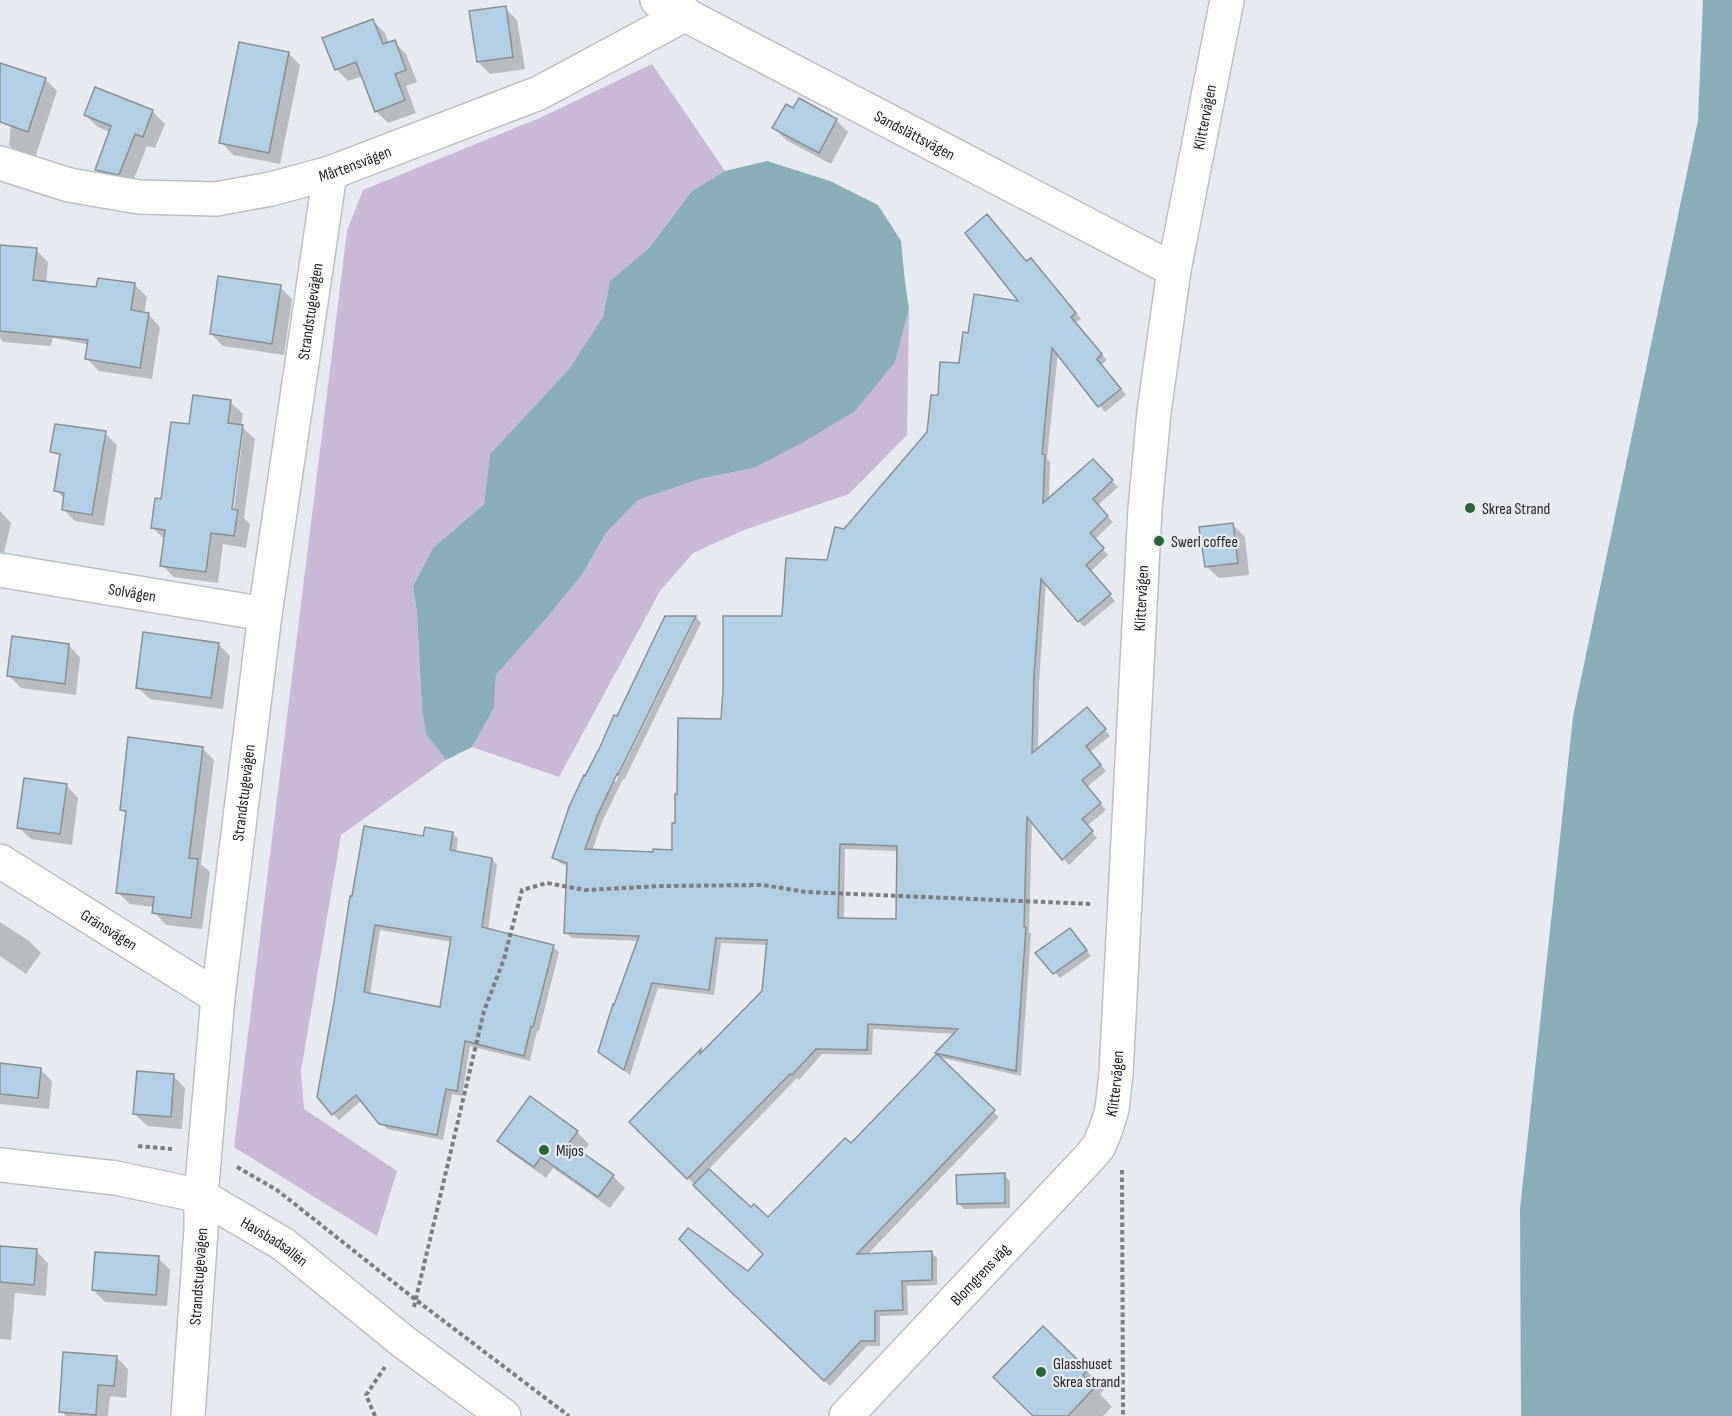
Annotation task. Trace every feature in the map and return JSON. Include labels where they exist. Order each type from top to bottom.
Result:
[{"type":"street","name":"Klittervägen","points":[[1107,1129],[1116,1074],[1145,509],[1154,412],[1174,270],[1227,0]]},
{"type":"street","name":"Sandslättsvägen","points":[[671,7],[1174,270]]},
{"type":"street","name":"Mårtensvägen","points":[[0,164],[69,185],[139,197],[216,199],[271,189],[330,173],[539,93],[671,7]]},
{"type":"street","name":"Strandstugevägen","points":[[188,1416],[201,1230],[201,1196],[218,997],[265,614],[330,173]]},
{"type":"street","name":"Solvägen","points":[[0,570],[265,614]]},
{"type":"street","name":"Gränsvägen","points":[[0,861],[218,997]]},
{"type":"street","name":"Blomgrens väg","points":[[846,1416],[1088,1159],[1099,1146],[1107,1129]]},
{"type":"street","name":"Havsbadsallén","points":[[0,1165],[116,1178],[201,1196],[283,1244],[396,1354],[504,1416]]},
{"type":"path","points":[[375,1416],[366,1395],[396,1354],[484,1011],[504,959],[522,890],[547,883],[585,890],[662,886],[763,885],[806,892],[1126,906]]},
{"type":"path","points":[[1107,1129],[1117,1143],[1122,1158],[1123,1416]]},
{"type":"shaded area","points":[[652,64],[725,171],[692,191],[650,247],[610,281],[603,317],[569,369],[490,454],[484,504],[433,548],[413,586],[426,734],[446,760],[341,835],[301,1071],[304,1109],[397,1171],[377,1236],[234,1147],[347,231],[363,190],[542,117]]},
{"type":"shaded area","points":[[909,309],[907,435],[849,494],[744,530],[693,553],[660,591],[559,777],[472,747],[494,708],[496,675],[583,573],[606,533],[638,500],[700,479],[753,468],[895,362]]},
{"type":"water","points":[[1703,0],[1732,0],[1732,1416],[1521,1416],[1520,1209],[1573,717],[1698,120]]},
{"type":"water","points":[[767,161],[830,181],[878,205],[901,241],[909,309],[895,362],[855,411],[802,443],[753,468],[700,479],[638,500],[606,533],[583,573],[496,675],[494,708],[472,747],[446,760],[426,734],[413,586],[433,548],[484,504],[490,454],[569,369],[603,317],[610,281],[650,247],[692,191],[725,171]]},
{"type":"building","points":[[506,6],[513,57],[477,62],[469,11]]},
{"type":"building","points":[[373,19],[383,44],[395,40],[406,70],[395,74],[405,100],[375,112],[356,62],[335,70],[322,38]]},
{"type":"building","points":[[239,42],[289,52],[269,153],[219,143]]},
{"type":"building","points":[[0,63],[46,78],[28,132],[0,122]]},
{"type":"building","points":[[95,87],[153,110],[143,137],[135,134],[119,175],[95,170],[111,126],[84,115]]},
{"type":"building","points":[[799,98],[837,119],[819,153],[772,128],[786,104],[793,108]]},
{"type":"building","points":[[987,214],[1026,261],[1031,258],[1076,313],[1071,317],[1102,354],[1097,359],[1121,389],[1098,407],[1052,348],[1042,454],[1045,455],[1043,503],[1093,459],[1113,480],[1093,499],[1108,516],[1090,533],[1104,548],[1086,565],[1111,594],[1078,622],[1041,579],[1034,676],[1032,753],[1087,707],[1106,729],[1086,746],[1101,765],[1082,780],[1101,803],[1082,819],[1093,831],[1062,860],[1027,817],[1024,927],[1026,927],[1016,1071],[935,1053],[958,1029],[868,1024],[867,1050],[816,1049],[687,1179],[629,1122],[762,991],[767,940],[716,938],[709,990],[652,983],[624,1070],[598,1052],[613,1004],[639,936],[564,933],[567,863],[552,858],[569,807],[614,715],[617,716],[665,616],[696,616],[617,774],[597,816],[585,849],[653,852],[653,849],[672,850],[672,823],[675,823],[675,794],[677,794],[678,718],[721,719],[723,616],[782,616],[786,558],[827,560],[835,527],[844,529],[927,432],[931,395],[938,395],[940,362],[959,363],[963,332],[968,333],[974,294],[1018,301],[965,233]],"holes":[[[840,844],[897,846],[896,919],[838,918]]]},
{"type":"building","points":[[0,245],[37,248],[33,280],[96,287],[98,278],[135,283],[131,310],[149,313],[140,368],[85,359],[88,340],[0,331]]},
{"type":"building","points":[[218,276],[281,285],[272,344],[210,334]]},
{"type":"building","points":[[193,395],[231,400],[228,423],[243,425],[232,509],[238,510],[234,536],[211,533],[206,572],[160,566],[165,530],[151,528],[155,498],[161,499],[171,422],[189,424]]},
{"type":"building","points":[[55,424],[106,431],[92,515],[62,510],[64,493],[54,491],[60,454],[50,452]]},
{"type":"building","points":[[1233,523],[1238,563],[1205,567],[1199,527]]},
{"type":"building","points":[[143,632],[219,643],[211,698],[136,688]]},
{"type":"building","points":[[12,636],[69,644],[65,684],[7,676]]},
{"type":"building","points":[[128,737],[203,747],[189,858],[198,859],[191,918],[152,913],[154,897],[116,893],[126,811],[120,810]]},
{"type":"building","points":[[24,778],[67,784],[60,834],[17,828]]},
{"type":"building","points":[[364,826],[423,836],[425,827],[453,832],[450,850],[492,858],[482,927],[554,945],[524,1056],[465,1041],[457,1091],[446,1089],[437,1135],[379,1124],[356,1095],[332,1115],[317,1097],[350,896],[352,896]],"holes":[[[375,925],[451,937],[440,1007],[364,992]]]},
{"type":"building","points":[[1070,928],[1087,950],[1053,974],[1035,953]]},
{"type":"building","points":[[937,1054],[995,1110],[857,1254],[932,1251],[932,1280],[902,1281],[903,1310],[875,1311],[875,1341],[861,1341],[824,1381],[679,1239],[688,1228],[748,1271],[763,1254],[693,1185],[709,1169],[751,1207],[754,1204],[768,1217],[845,1138],[851,1143]]},
{"type":"building","points":[[0,1063],[41,1068],[38,1098],[0,1094]]},
{"type":"building","points":[[137,1071],[174,1074],[171,1117],[133,1114]]},
{"type":"building","name":"Mijos","points":[[530,1096],[578,1131],[569,1143],[614,1175],[598,1197],[541,1157],[534,1167],[497,1141]]},
{"type":"building","points":[[1005,1173],[1005,1203],[957,1204],[956,1175]]},
{"type":"building","points":[[0,1246],[37,1249],[34,1285],[0,1282]]},
{"type":"building","points":[[95,1252],[159,1256],[156,1295],[92,1290]]},
{"type":"building","name":"Glasshuset Skrea strand","points":[[1043,1326],[1088,1370],[1083,1375],[1095,1387],[1068,1416],[1033,1416],[993,1377]]},
{"type":"building","points":[[63,1352],[117,1356],[114,1386],[98,1385],[96,1415],[59,1412]]},
{"type":"place","name":"Skrea Strand","points":[[1470,508]]},
{"type":"place","name":"Swerl coffee","points":[[1159,541]]},
{"type":"place","name":"Mijos","points":[[544,1150]]},
{"type":"place","name":"Glasshuset Skrea strand","points":[[1041,1372]]}]
